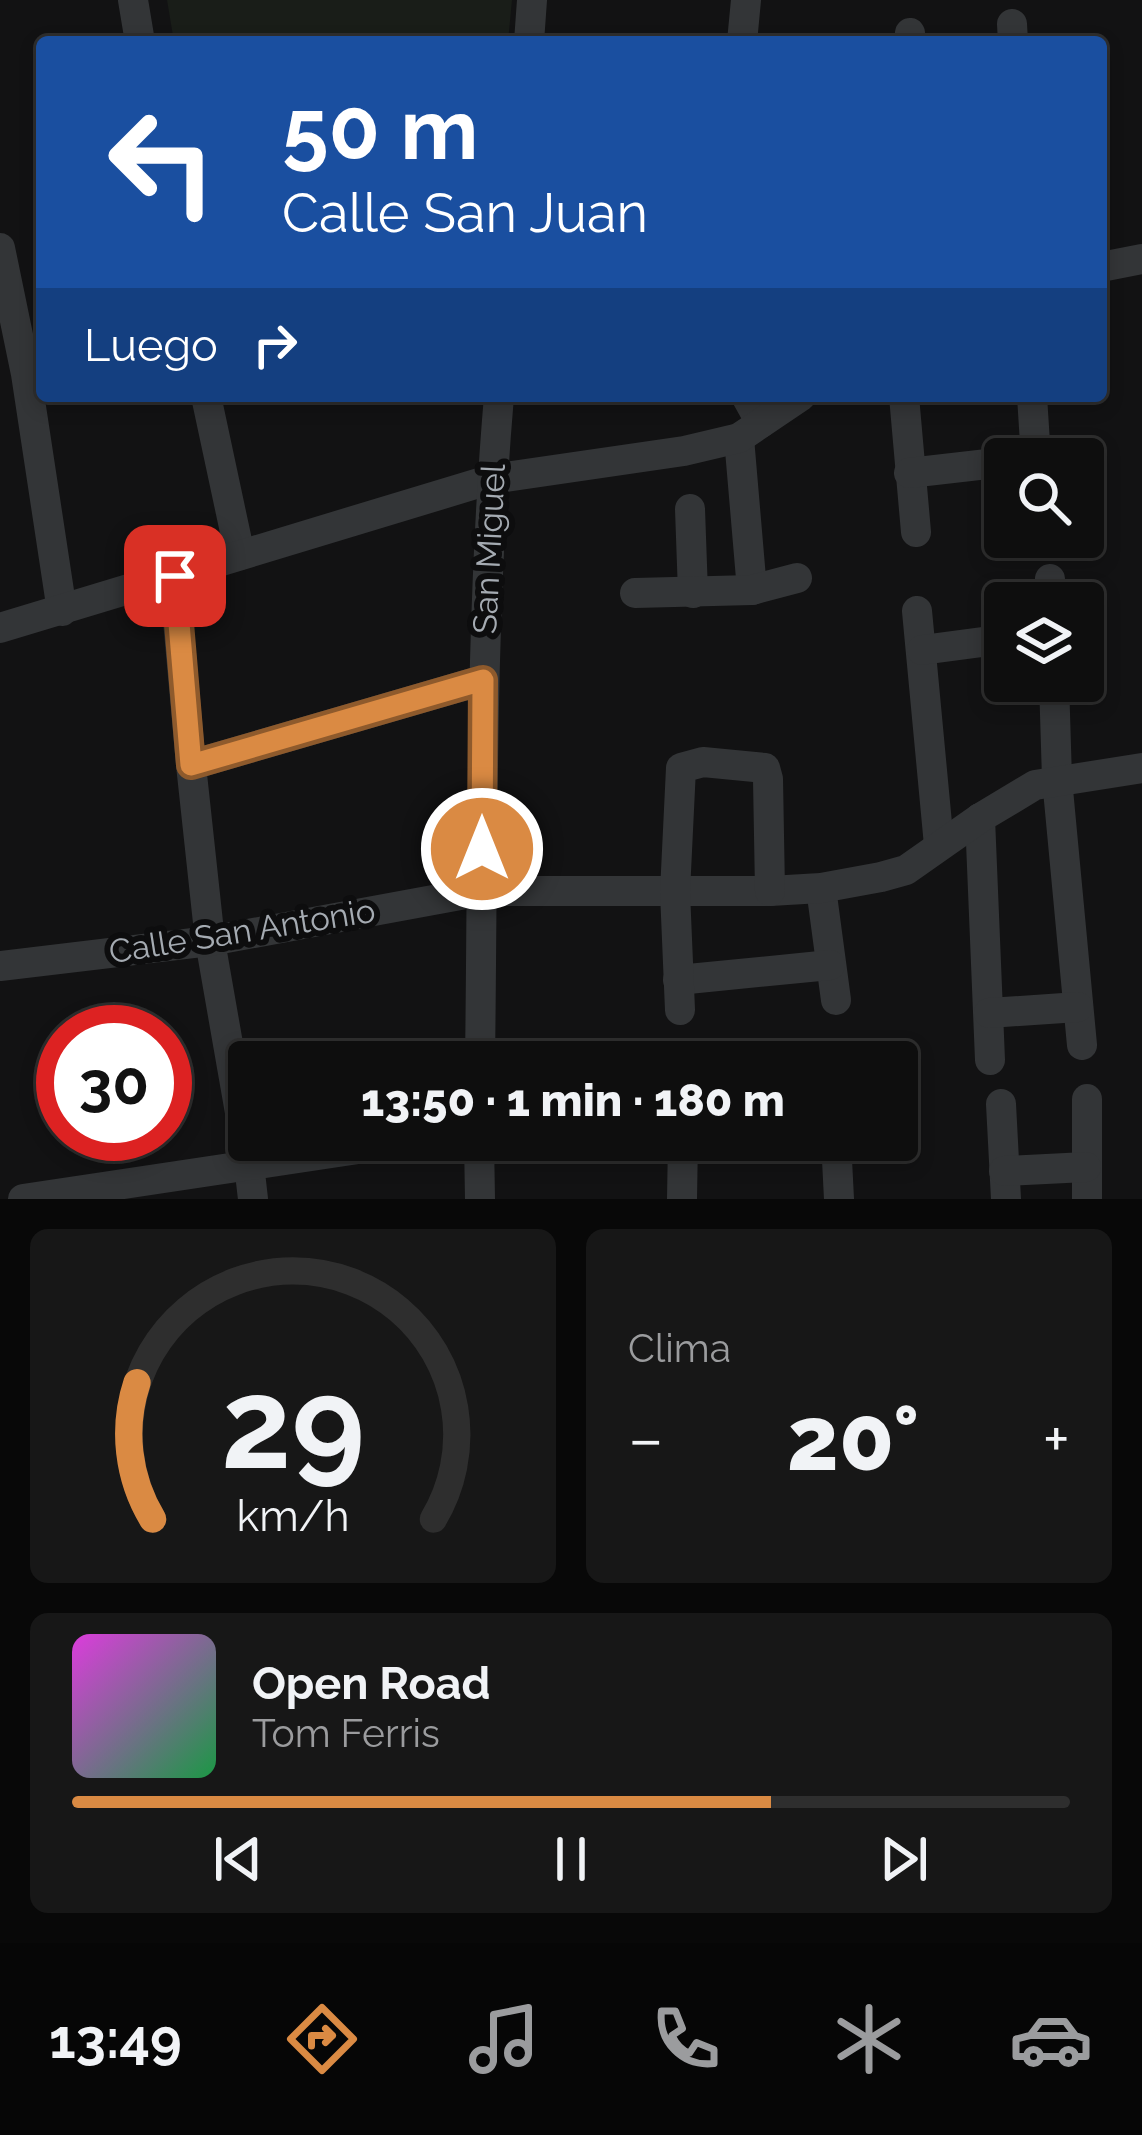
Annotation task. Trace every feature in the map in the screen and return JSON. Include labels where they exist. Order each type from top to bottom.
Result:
[{"type":"street","points":[[133,0],[139,36]]},
{"type":"street","points":[[529,36],[532,0]]},
{"type":"street","points":[[743,36],[746,0]]},
{"type":"street","points":[[0,248],[62,611]]},
{"type":"street","points":[[1107,266],[1142,259]]},
{"type":"street","points":[[207,402],[240,555]]},
{"type":"street","name":"San Miguel","points":[[480,1041],[483,680],[498,402]]},
{"type":"street","points":[[0,628],[492,478],[684,451],[787,402]]},
{"type":"street","points":[[904,402],[916,532]]},
{"type":"street","points":[[1031,402],[1033,438]]},
{"type":"street","points":[[749,419],[752,590]]},
{"type":"street","points":[[909,473],[984,464]]},
{"type":"street","points":[[690,509],[693,593]]},
{"type":"street","points":[[175,576],[210,941],[253,1199]]},
{"type":"street","points":[[635,593],[752,590],[797,578]]},
{"type":"street","points":[[917,611],[939,845]]},
{"type":"street","points":[[922,650],[984,642]]},
{"type":"street","points":[[191,765],[483,680]]},
{"type":"street","points":[[1055,702],[1057,779],[1082,1046]]},
{"type":"street","points":[[770,891],[765,768],[688,764],[680,771],[675,892],[679,995],[830,965]]},
{"type":"street","name":"Calle San Antonio","points":[[0,966],[210,941],[482,891],[821,888],[897,874],[1035,785],[1142,768]]},
{"type":"street","points":[[980,818],[990,1060]]},
{"type":"street","points":[[821,888],[836,1000]]},
{"type":"street","points":[[989,1013],[1078,1006]]},
{"type":"street","points":[[1087,1099],[1087,1199]]},
{"type":"street","points":[[1001,1104],[1005,1185],[1085,1167]]},
{"type":"street","points":[[23,1198],[103,1193],[270,1161]]},
{"type":"street","points":[[479,1161],[480,1199]]},
{"type":"street","points":[[682,1199],[683,1161]]},
{"type":"street","points":[[837,1161],[839,1199]]},
{"type":"shaded area","points":[[167,0],[512,0],[509,36],[173,36]]},
{"type":"route","points":[[175,576],[191,765],[483,680],[482,849]]}]
